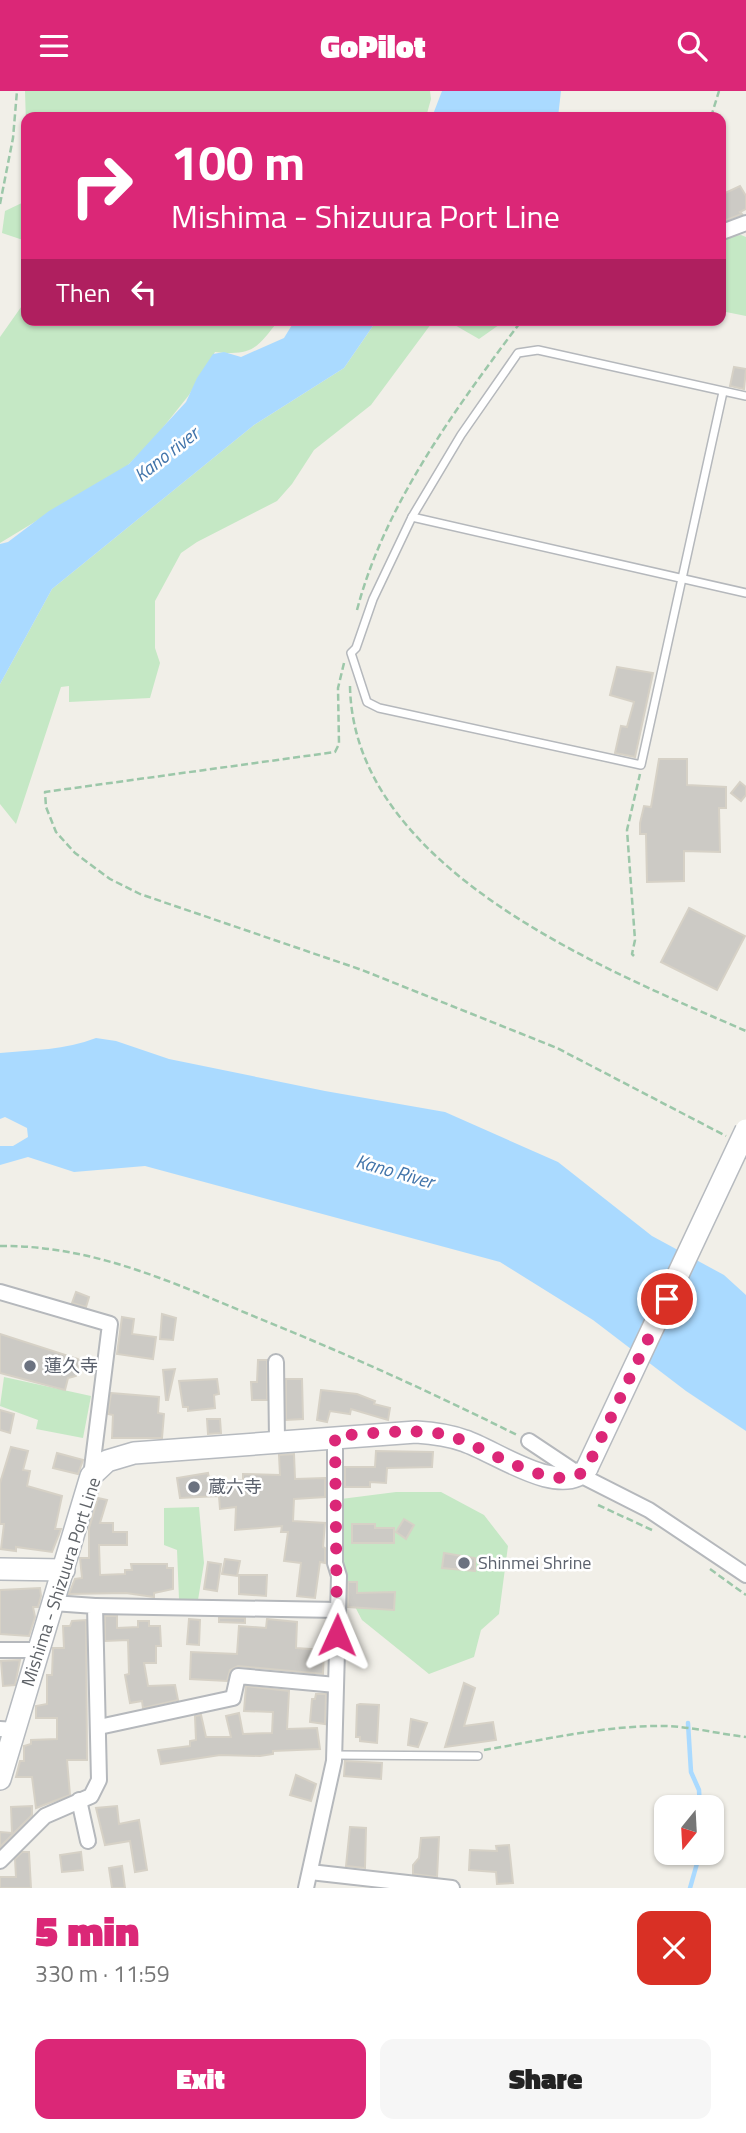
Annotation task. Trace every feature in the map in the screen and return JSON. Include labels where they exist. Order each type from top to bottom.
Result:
[{"type":"main road","points":[[583,1471],[737,1134]]},
{"type":"main road","name":"Mishima - Shizuura Port Line","points":[[0,1779],[7,1729],[38,1650],[91,1476],[107,1461],[134,1453],[416,1431],[443,1434],[467,1441],[547,1478],[568,1478],[583,1471]]},
{"type":"main road","points":[[0,1569],[64,1570]]},
{"type":"street","points":[[726,230],[746,223]]},
{"type":"street","points":[[0,1292],[110,1324],[91,1476]]},
{"type":"street","points":[[276,1361],[277,1440]]},
{"type":"street","points":[[306,1888],[335,1755],[339,1576],[335,1563],[335,1436]]},
{"type":"street","points":[[529,1441],[649,1510],[746,1575]]},
{"type":"street","points":[[53,1603],[338,1610]]},
{"type":"street","points":[[0,1861],[45,1816],[91,1796],[99,1780],[95,1606]]},
{"type":"street","points":[[0,1650],[38,1650]]},
{"type":"street","points":[[99,1727],[233,1697],[238,1676],[336,1685]]},
{"type":"street","points":[[79,1800],[88,1841]]},
{"type":"street","points":[[310,1872],[445,1888]]},
{"type":"lane","points":[[723,392],[642,765],[379,708],[367,702],[351,653],[356,648],[373,599],[412,517],[491,390],[521,352],[538,350],[746,396]]},
{"type":"lane","points":[[412,517],[746,593]]},
{"type":"lane","points":[[335,1755],[478,1756]]},
{"type":"path","points":[[0,204],[13,138],[17,91]]},
{"type":"path","points":[[713,112],[719,91]]},
{"type":"path","points":[[351,653],[344,663],[338,688],[339,744],[335,752],[45,792],[46,807],[57,832],[94,868],[140,894],[374,975],[557,1048],[737,1134]]},
{"type":"path","points":[[635,956],[632,954],[635,940],[627,825],[642,765]]},
{"type":"path","points":[[0,1246],[33,1247],[97,1256],[169,1280],[414,1383],[529,1441]]},
{"type":"path","points":[[598,1505],[662,1535]]},
{"type":"path","points":[[701,1562],[746,1595]]},
{"type":"path","points":[[478,1756],[479,1751],[604,1730],[641,1727],[668,1726],[746,1737]]},
{"type":"green space","points":[[25,91],[430,91],[431,99],[427,112],[26,112]]},
{"type":"green space","points":[[21,203],[21,239],[2,233],[5,211]]},
{"type":"green space","points":[[726,236],[746,237],[746,316],[726,312]]},
{"type":"green space","points":[[21,307],[21,326],[274,326],[253,348],[238,353],[215,352],[189,395],[153,440],[127,466],[0,543],[0,337]]},
{"type":"green space","points":[[373,326],[430,326],[371,405],[314,450],[292,484],[277,501],[181,553],[155,601],[155,648],[160,663],[150,698],[69,702],[69,686],[61,687],[16,824],[0,804],[0,684],[52,589],[254,425],[344,368]]},
{"type":"green space","points":[[456,326],[497,326],[479,339]]},
{"type":"green space","points":[[4,1377],[91,1396],[83,1438],[36,1429],[38,1420],[0,1406]]},
{"type":"green space","points":[[396,1492],[441,1492],[484,1515],[508,1546],[499,1614],[481,1630],[474,1657],[429,1674],[362,1620],[339,1576],[341,1499]]},
{"type":"green space","points":[[199,1507],[204,1563],[198,1600],[179,1599],[177,1550],[164,1545],[164,1508]]},
{"type":"water","points":[[442,91],[561,91],[559,112],[434,112]]},
{"type":"water","name":"Kano river","points":[[291,326],[373,326],[344,368],[254,425],[52,589],[0,684],[0,544],[8,542],[49,511],[129,464],[186,402],[197,378],[213,354],[224,352],[241,357],[284,338]]},
{"type":"water","name":"Kano River","points":[[96,1038],[116,1041],[169,1059],[445,1112],[558,1162],[652,1236],[724,1275],[746,1295],[746,1431],[686,1391],[593,1320],[500,1262],[145,1166],[74,1172],[28,1157],[0,1165],[0,1146],[13,1146],[28,1137],[27,1128],[5,1117],[0,1119],[0,1053],[61,1047]]},
{"type":"building","points":[[740,186],[746,196],[746,209],[740,212],[742,214],[726,220],[726,193]]},
{"type":"building","points":[[734,367],[746,369],[744,389],[730,386]]},
{"type":"building","points":[[617,667],[653,673],[635,757],[615,753],[621,726],[627,727],[634,702],[610,695]]},
{"type":"building","points":[[659,759],[687,759],[687,785],[726,787],[726,808],[719,808],[720,852],[684,851],[684,881],[647,882],[646,834],[640,834],[640,823],[644,806],[651,807]]},
{"type":"building","points":[[740,782],[746,787],[746,795],[741,801],[731,793]]},
{"type":"building","points":[[689,908],[745,936],[717,990],[661,962]]},
{"type":"building","points":[[76,1292],[89,1297],[86,1307],[72,1303]]},
{"type":"building","points":[[162,1314],[176,1318],[173,1340],[160,1339]]},
{"type":"building","points":[[122,1317],[134,1319],[132,1334],[156,1337],[153,1359],[117,1354]]},
{"type":"building","name":"蓮久寺","points":[[0,1334],[78,1359],[80,1362],[76,1376],[68,1378],[65,1390],[0,1373]]},
{"type":"building","points":[[258,1360],[267,1360],[267,1400],[252,1400],[251,1382],[257,1382]]},
{"type":"building","points":[[175,1369],[168,1400],[166,1400],[163,1370]]},
{"type":"building","points":[[217,1379],[219,1394],[214,1395],[215,1408],[188,1411],[188,1407],[183,1407],[179,1381]]},
{"type":"building","points":[[286,1379],[302,1379],[303,1419],[286,1420]]},
{"type":"building","points":[[321,1390],[357,1394],[375,1401],[374,1404],[390,1408],[388,1420],[351,1409],[350,1414],[330,1411],[327,1422],[317,1420]]},
{"type":"building","points":[[111,1393],[159,1397],[158,1413],[164,1414],[162,1438],[112,1438],[113,1415],[108,1414]]},
{"type":"building","points":[[0,1410],[14,1414],[10,1433],[0,1430]]},
{"type":"building","points":[[207,1419],[220,1419],[221,1433],[208,1434]]},
{"type":"building","points":[[11,1447],[28,1451],[23,1470],[30,1471],[27,1486],[62,1496],[55,1529],[61,1529],[52,1552],[16,1547],[16,1551],[1,1549],[4,1524],[0,1524],[0,1483]]},
{"type":"building","points":[[376,1451],[433,1452],[432,1467],[387,1468],[386,1483],[370,1482],[370,1487],[345,1487],[345,1467],[375,1467]]},
{"type":"building","points":[[57,1453],[83,1460],[78,1474],[53,1468]]},
{"type":"building","points":[[294,1454],[295,1479],[325,1478],[325,1497],[294,1499],[293,1521],[325,1523],[325,1563],[320,1562],[315,1598],[297,1596],[301,1563],[284,1561],[288,1532],[281,1532],[282,1526],[235,1530],[236,1507],[220,1509],[219,1496],[180,1498],[177,1478],[208,1473],[210,1483],[243,1480],[243,1474],[280,1475],[279,1455]]},
{"type":"building","points":[[98,1498],[107,1500],[100,1523],[113,1523],[113,1532],[127,1532],[127,1545],[99,1545],[100,1575],[125,1574],[125,1570],[132,1570],[131,1564],[167,1564],[167,1568],[173,1568],[173,1589],[154,1593],[154,1597],[126,1593],[69,1594],[75,1579],[82,1578],[80,1558],[89,1558],[89,1528]]},
{"type":"building","points":[[404,1519],[414,1525],[406,1539],[396,1532]]},
{"type":"building","points":[[352,1524],[375,1524],[375,1528],[394,1528],[394,1543],[352,1543]]},
{"type":"building","points":[[444,1553],[475,1558],[475,1571],[442,1568]]},
{"type":"building","points":[[225,1559],[240,1561],[237,1576],[222,1574]]},
{"type":"building","points":[[208,1562],[221,1564],[217,1591],[204,1589]]},
{"type":"building","points":[[239,1575],[267,1575],[266,1596],[239,1594]]},
{"type":"building","points":[[348,1582],[357,1582],[357,1593],[395,1592],[394,1610],[348,1607]]},
{"type":"building","points":[[40,1588],[41,1596],[38,1607],[33,1607],[35,1617],[29,1636],[0,1634],[0,1590]]},
{"type":"building","points":[[105,1616],[117,1616],[117,1628],[138,1627],[138,1621],[149,1621],[149,1626],[160,1626],[161,1646],[156,1646],[156,1663],[144,1663],[148,1686],[175,1685],[178,1700],[143,1708],[142,1701],[130,1703],[125,1675],[129,1674],[128,1640],[105,1641]]},
{"type":"building","points":[[219,1618],[245,1618],[245,1623],[219,1622]]},
{"type":"building","points":[[189,1619],[200,1620],[199,1645],[187,1644]]},
{"type":"building","points":[[267,1619],[297,1622],[296,1648],[324,1650],[323,1674],[238,1666],[230,1670],[227,1681],[190,1679],[191,1652],[237,1654],[239,1626],[266,1628]]},
{"type":"building","points":[[86,1620],[87,1760],[67,1760],[70,1795],[36,1808],[32,1777],[16,1777],[20,1761],[24,1761],[24,1746],[31,1744],[31,1740],[57,1739],[57,1718],[36,1718],[36,1706],[47,1704],[47,1675],[52,1675],[53,1648],[64,1648],[63,1626],[70,1626],[72,1621]]},
{"type":"building","points":[[20,1660],[15,1685],[3,1686],[1,1661]]},
{"type":"building","points":[[464,1683],[475,1688],[464,1726],[493,1722],[496,1740],[445,1747]]},
{"type":"building","points":[[246,1686],[289,1691],[287,1729],[317,1728],[320,1749],[273,1751],[273,1754],[260,1756],[220,1755],[161,1764],[158,1750],[190,1746],[190,1741],[196,1740],[195,1716],[201,1715],[206,1737],[231,1737],[226,1716],[239,1713],[243,1734],[272,1733],[273,1712],[244,1711]]},
{"type":"building","points":[[316,1694],[326,1694],[325,1724],[310,1722],[312,1699],[315,1699]]},
{"type":"building","points":[[357,1705],[379,1705],[377,1743],[360,1741],[360,1737],[356,1737]]},
{"type":"building","points":[[411,1719],[427,1723],[418,1747],[408,1745]]},
{"type":"building","points":[[345,1761],[382,1763],[381,1779],[344,1776]]},
{"type":"building","points":[[296,1775],[316,1784],[311,1801],[290,1795]]},
{"type":"building","points":[[32,1806],[32,1815],[0,1847],[0,1832],[12,1833],[11,1807]]},
{"type":"building","points":[[117,1806],[119,1824],[139,1820],[147,1870],[135,1872],[130,1841],[105,1845],[96,1808]]},
{"type":"building","points":[[350,1827],[366,1828],[365,1868],[346,1866]]},
{"type":"building","points":[[439,1837],[437,1877],[413,1874],[413,1865],[419,1858],[421,1838]]},
{"type":"building","points":[[509,1845],[513,1883],[497,1884],[496,1872],[469,1870],[470,1850],[497,1851],[496,1846]]},
{"type":"building","points":[[22,1852],[29,1852],[31,1888],[0,1888],[0,1877],[16,1877],[15,1859]]},
{"type":"building","points":[[81,1852],[83,1870],[62,1872],[60,1855]]},
{"type":"building","points":[[122,1866],[125,1888],[112,1888],[109,1868]]},
{"type":"waterway","points":[[688,1723],[691,1772],[699,1795]]},
{"type":"waterway","points":[[690,1888],[697,1865]]},
{"type":"place","name":"蓮久寺","points":[[30,1366]]},
{"type":"place","name":"蔵六寺","points":[[194,1487]]},
{"type":"place","name":"Shinmei Shrine","points":[[464,1563]]},
{"type":"route","points":[[337,1635],[339,1576],[335,1563],[335,1436],[416,1431],[443,1434],[467,1441],[547,1478],[580,1475],[587,1468],[667,1299]]}]
